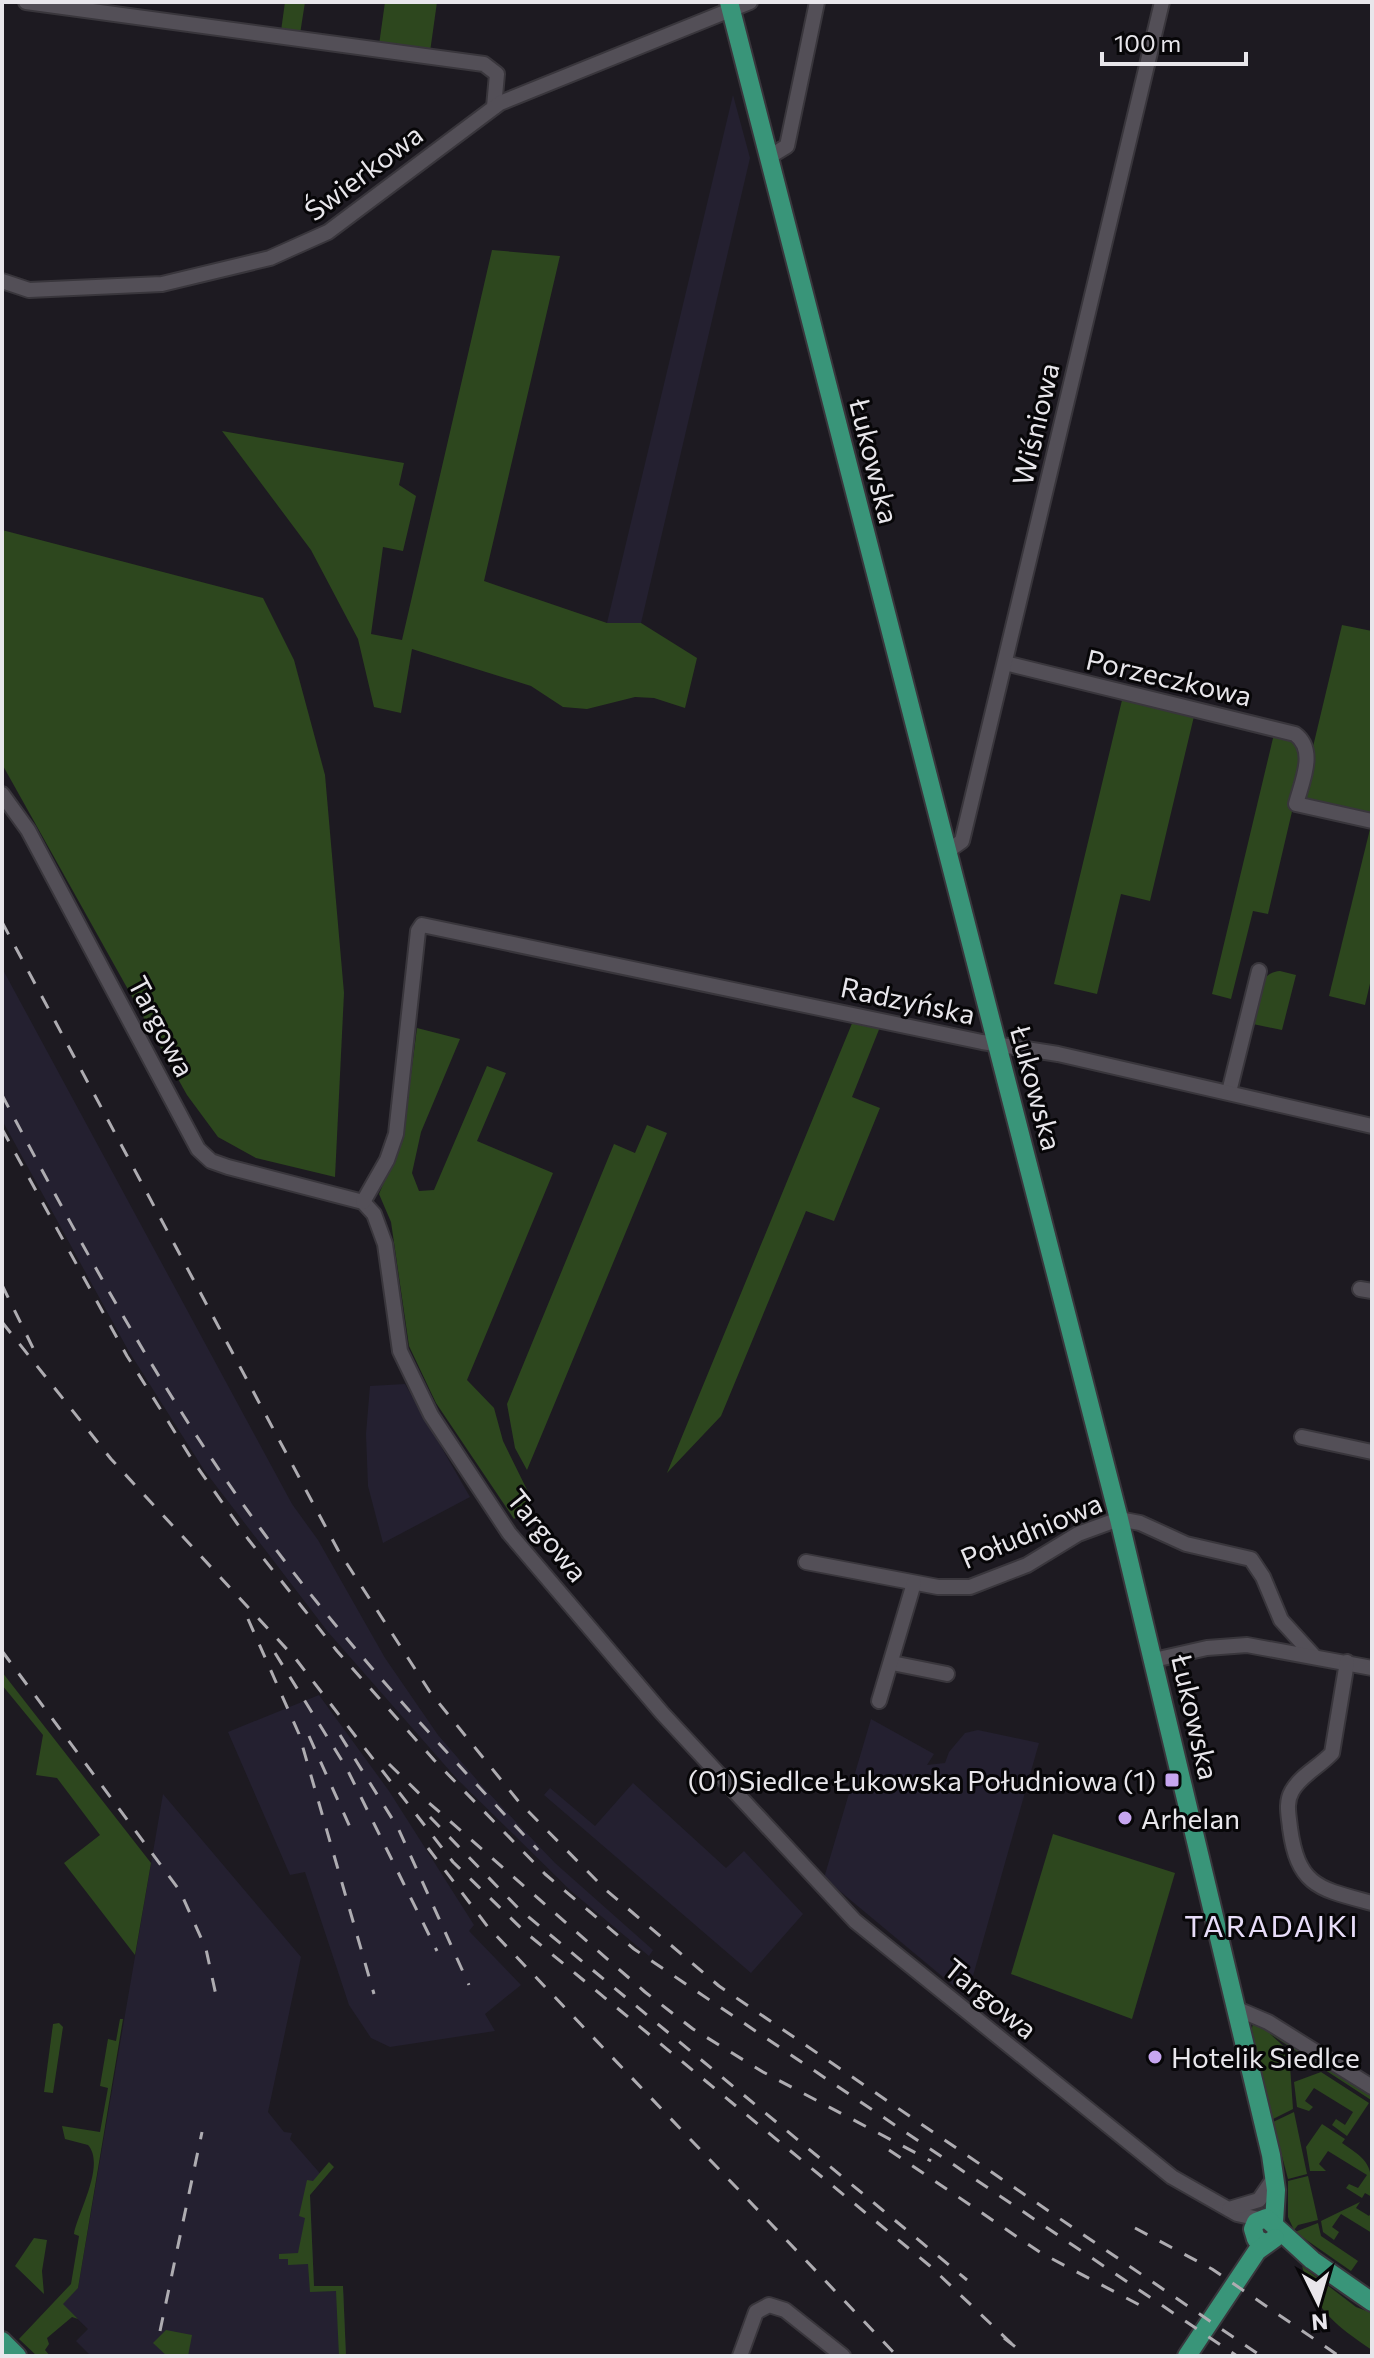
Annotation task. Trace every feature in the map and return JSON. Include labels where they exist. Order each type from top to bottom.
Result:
[{"type":"main road","name":"Łukowska","points":[[730,7],[1119,1519],[1275,2185]]},
{"type":"main road","points":[[1187,2356],[1265,2230],[1275,2185]]},
{"type":"main road","points":[[1265,2230],[1372,2302]]},
{"type":"main road","points":[[1176,2356],[1265,2230]]},
{"type":"main road","points":[[2,2341],[17,2356]]},
{"type":"street","points":[[26,2],[484,64],[494,69],[497,80],[494,107]]},
{"type":"street","name":"Świerkowa","points":[[2,281],[35,290],[162,284],[270,258],[328,232],[494,107],[598,61],[730,7],[750,2]]},
{"type":"street","points":[[767,149],[783,134],[792,117],[817,2]]},
{"type":"street","name":"Wiśniowa","points":[[948,851],[962,841],[1162,2]]},
{"type":"street","name":"Porzeczkowa","points":[[1005,663],[1295,734],[1304,741],[1308,755],[1296,804],[1372,821]]},
{"type":"street","name":"Targowa","points":[[2,794],[28,830],[198,1149],[211,1161],[228,1167],[363,1202],[374,1214],[385,1244],[400,1351],[431,1415],[509,1533],[662,1713],[855,1921],[1172,2177],[1265,2230]]},
{"type":"street","name":"Radzyńska","points":[[363,1202],[394,1146],[401,1109],[418,931],[422,925],[1229,1092],[1372,1126]]},
{"type":"street","points":[[1229,1092],[1259,971]]},
{"type":"street","points":[[1302,1437],[1372,1452]]},
{"type":"street","name":"Południowa","points":[[806,1562],[951,1588],[979,1584],[1027,1565],[1078,1534],[1119,1519],[1140,1523],[1186,1544],[1251,1559],[1263,1577],[1281,1620],[1313,1655]]},
{"type":"street","points":[[879,1701],[914,1583]]},
{"type":"street","points":[[1154,1660],[1227,1645],[1267,1646],[1372,1668]]},
{"type":"street","points":[[1347,1662],[1332,1753],[1299,1781],[1289,1795],[1288,1809],[1294,1855],[1301,1871],[1313,1884],[1372,1903]]},
{"type":"street","points":[[892,1663],[947,1674]]},
{"type":"street","points":[[1235,2008],[1268,2022],[1372,2087]]},
{"type":"street","points":[[1233,2211],[1259,2200],[1275,2185]]},
{"type":"street","points":[[740,2356],[752,2320],[763,2307],[785,2310],[843,2356]]},
{"type":"shaded area","points":[[733,95],[750,158],[641,623],[607,623]]},
{"type":"shaded area","points":[[2,968],[292,1504],[318,1540],[385,1658],[438,1735],[483,1787],[555,1863],[653,1950],[649,1956],[571,1891],[457,1779],[328,1632],[204,1470],[128,1350],[2,1120]]},
{"type":"shaded area","points":[[405,1384],[470,1497],[383,1543],[368,1486],[366,1434],[370,1386]]},
{"type":"shaded area","points":[[319,1695],[389,1791],[474,1925],[469,1931],[521,1985],[485,2014],[495,2031],[390,2047],[371,2038],[349,2005],[305,1872],[290,1875],[228,1732]]},
{"type":"shaded area","points":[[871,1719],[934,1754],[927,1765],[945,1763],[949,1752],[965,1733],[978,1730],[1039,1743],[967,1997],[824,1878]]},
{"type":"shaded area","points":[[633,1783],[726,1868],[744,1851],[803,1914],[751,1973],[544,1795],[550,1788],[595,1826]]},
{"type":"shaded area","points":[[163,1794],[301,1957],[268,2112],[284,2132],[292,2133],[290,2139],[324,2178],[310,2195],[314,2286],[343,2286],[346,2356],[91,2356],[76,2341],[88,2329],[62,2304],[78,2288]]},
{"type":"green space","points":[[285,2],[305,2],[300,34],[281,31]]},
{"type":"green space","points":[[385,2],[437,2],[430,52],[379,45]]},
{"type":"green space","points":[[492,250],[560,256],[484,581],[607,623],[641,623],[697,658],[685,708],[654,698],[635,697],[587,709],[563,707],[531,686],[412,649],[401,713],[374,707],[358,639],[311,550],[222,431],[404,463],[399,485],[416,496],[403,551],[383,547],[371,634],[402,640]]},
{"type":"green space","points":[[2,530],[263,598],[294,660],[325,775],[344,993],[335,1177],[256,1158],[218,1137],[187,1095],[2,764]]},
{"type":"green space","points":[[1342,625],[1372,631],[1372,819],[1311,805],[1302,793]]},
{"type":"green space","points":[[1123,696],[1195,712],[1150,901],[1121,894],[1097,994],[1054,984]]},
{"type":"green space","points":[[1274,734],[1296,739],[1305,756],[1268,914],[1253,911],[1231,999],[1212,994]]},
{"type":"green space","points":[[1371,825],[1372,975],[1365,1005],[1329,996]]},
{"type":"green space","points":[[1280,971],[1296,975],[1282,1030],[1248,1023],[1261,983],[1272,973]]},
{"type":"green space","points":[[853,1021],[880,1027],[852,1097],[880,1108],[834,1221],[806,1211],[721,1416],[667,1473]]},
{"type":"green space","points":[[417,1028],[460,1039],[421,1132],[412,1173],[419,1191],[434,1190],[487,1066],[506,1073],[477,1141],[553,1173],[467,1380],[494,1408],[503,1441],[533,1502],[514,1519],[436,1403],[409,1346],[391,1222],[379,1194],[403,1136]]},
{"type":"green space","points":[[647,1125],[667,1133],[527,1470],[515,1448],[507,1404],[614,1144],[635,1153]]},
{"type":"green space","points":[[2,1672],[151,1863],[135,1955],[64,1863],[100,1835],[57,1778],[36,1775],[43,1735],[2,1685]]},
{"type":"green space","points":[[1053,1834],[1175,1873],[1132,2019],[1011,1974]]},
{"type":"green space","points":[[120,2019],[123,2019],[78,2288],[63,2304],[78,2319],[72,2317],[47,2338],[49,2344],[45,2350],[50,2356],[37,2356],[19,2339],[71,2284],[79,2236],[74,2234],[94,2165],[88,2145],[65,2139],[62,2126],[100,2132],[108,2088],[100,2086],[108,2039],[116,2041]]},
{"type":"green space","points":[[1259,2022],[1372,2094],[1371,2100],[1270,2034],[1289,2051],[1293,2109],[1273,2119],[1251,2033],[1253,2023]]},
{"type":"green space","points":[[59,2023],[63,2027],[53,2093],[44,2092],[53,2024]]},
{"type":"green space","points":[[1321,2072],[1369,2103],[1347,2136],[1332,2125],[1336,2119],[1345,2125],[1353,2112],[1314,2088],[1305,2101],[1313,2107],[1309,2111],[1297,2107],[1294,2082]]},
{"type":"green space","points":[[1294,2112],[1307,2174],[1288,2179],[1273,2122]]},
{"type":"green space","points":[[1322,2124],[1345,2139],[1342,2143],[1367,2165],[1372,2197],[1365,2193],[1362,2198],[1346,2188],[1349,2184],[1358,2188],[1367,2175],[1328,2151],[1319,2164],[1326,2171],[1310,2171],[1306,2147]]},
{"type":"green space","points":[[329,2162],[334,2167],[310,2195],[314,2286],[343,2286],[346,2356],[339,2356],[336,2291],[310,2292],[308,2264],[288,2265],[288,2259],[279,2259],[279,2254],[298,2253],[305,2218],[299,2216],[307,2180],[313,2181]]},
{"type":"green space","points":[[1308,2176],[1318,2220],[1298,2225],[1294,2230],[1288,2217],[1288,2181]]},
{"type":"green space","points":[[1360,2202],[1356,2208],[1369,2216],[1372,2211],[1372,2233],[1341,2214],[1332,2227],[1339,2232],[1334,2240],[1323,2232],[1321,2221]]},
{"type":"green space","points":[[1318,2223],[1321,2236],[1358,2261],[1351,2271],[1295,2232]]},
{"type":"green space","points":[[34,2238],[47,2240],[42,2271],[44,2294],[15,2266]]},
{"type":"green space","points":[[1302,2266],[1356,2307],[1372,2313],[1372,2350],[1348,2333],[1320,2306]]},
{"type":"green space","points":[[166,2330],[192,2335],[188,2356],[167,2356],[153,2343]]},
{"type":"railway","points":[[2,922],[338,1550],[430,1692],[519,1802],[606,1890],[719,1986],[1261,2356]]},
{"type":"railway","points":[[2,1095],[155,1370],[223,1476],[292,1570],[359,1653],[538,1850]]},
{"type":"railway","points":[[2,1129],[127,1356],[193,1461],[248,1539],[337,1651],[434,1760],[545,1874],[634,1949],[1237,2356]]},
{"type":"railway","points":[[2,1285],[36,1354]]},
{"type":"railway","points":[[2,1322],[111,1459],[295,1658],[453,1862],[525,1932],[930,2266],[1013,2345]]},
{"type":"railway","points":[[248,1619],[299,1734],[374,1994]]},
{"type":"railway","points":[[2,1651],[180,1891],[206,1949],[217,2000]]},
{"type":"railway","points":[[275,1653],[346,1767],[437,1951]]},
{"type":"railway","points":[[340,1735],[398,1828],[469,1985]]},
{"type":"railway","points":[[309,1736],[354,1836]]},
{"type":"railway","points":[[389,1764],[428,1802],[645,1992],[693,2029],[763,2072],[931,2161]]},
{"type":"railway","points":[[430,1817],[519,1909],[967,2280]]},
{"type":"railway","points":[[428,1848],[488,1927],[897,2356]]},
{"type":"railway","points":[[160,2331],[202,2132]]},
{"type":"railway","points":[[889,2150],[1041,2253],[1151,2311]]},
{"type":"railway","points":[[1135,2228],[1212,2269],[1339,2356]]},
{"type":"railway","points":[[1004,2338],[1027,2356]]},
{"type":"place","name":"(01)Siedlce Łukowska Południowa (1)","points":[[1172,1780]]},
{"type":"place","name":"Arhelan","points":[[1125,1818]]},
{"type":"place","name":"Hotelik Siedlce","points":[[1155,2057]]},
{"type":"district","name":"TARADAJKI","points":[[1272,1924]]}]
